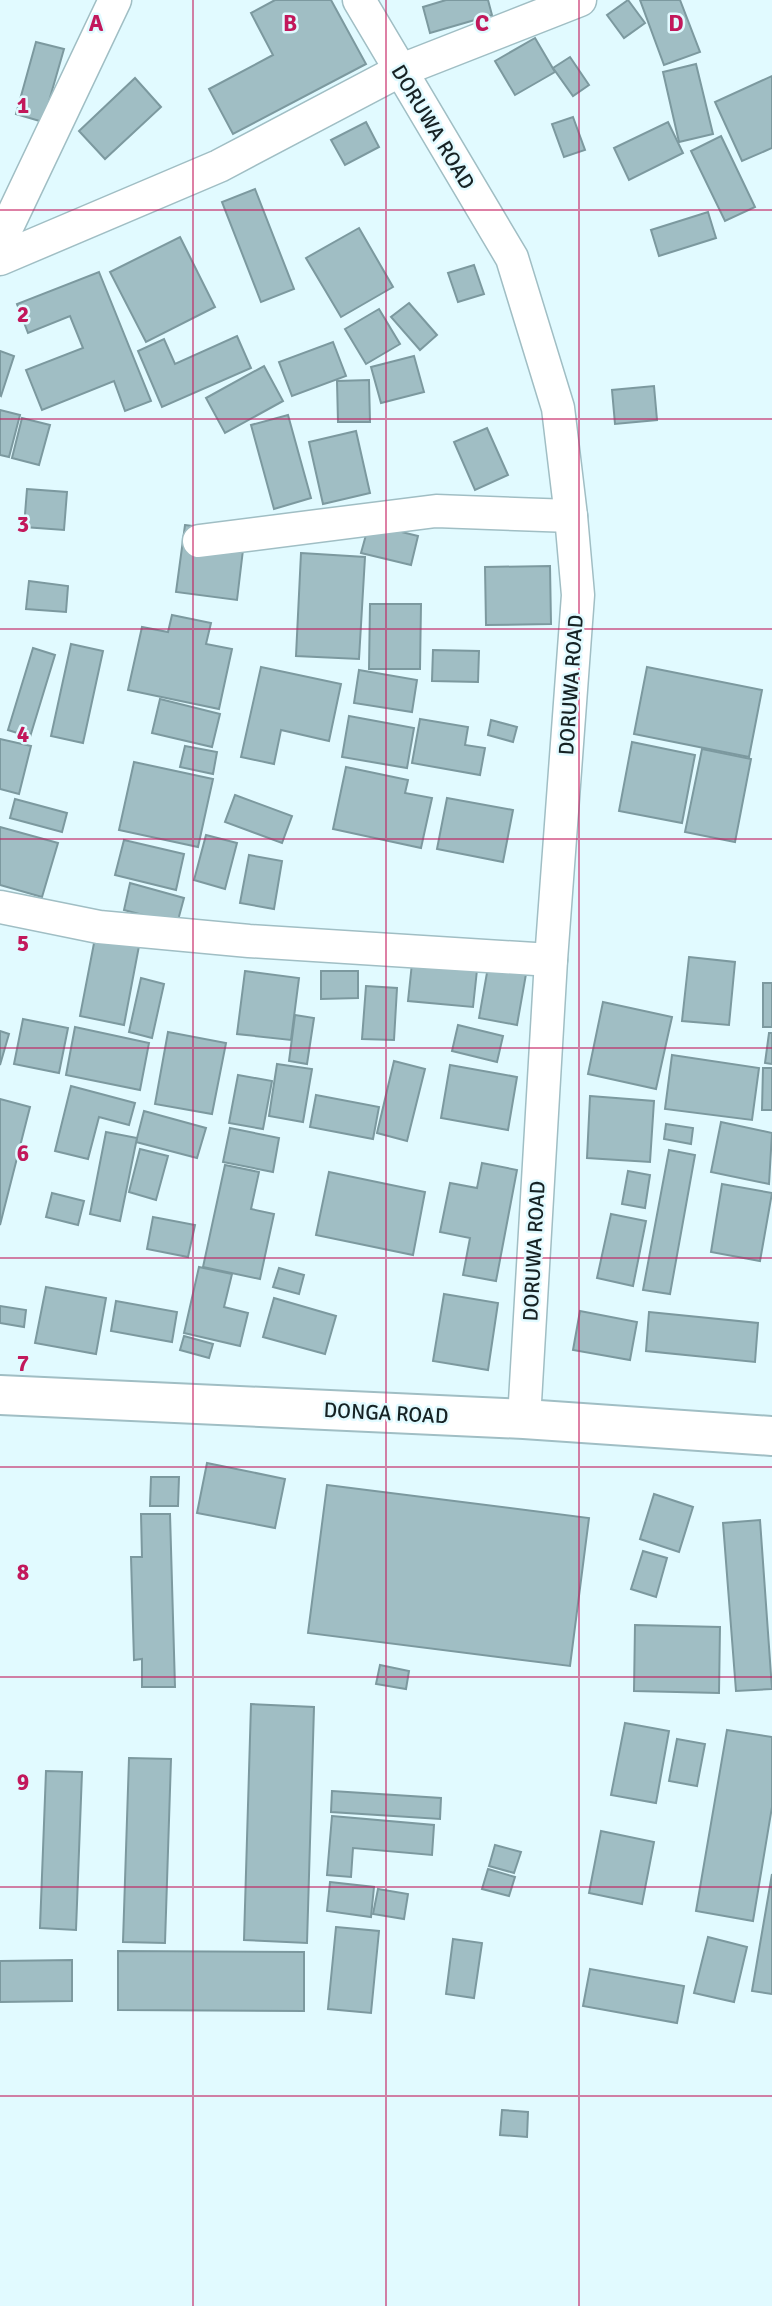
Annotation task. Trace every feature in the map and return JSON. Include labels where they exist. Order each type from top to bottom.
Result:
[{"type":"street","points":[[0,242],[115,0]]},
{"type":"street","name":"DORUWA ROAD","points":[[359,0],[512,258],[558,408],[571,516],[578,595],[551,960],[524,1419]]},
{"type":"street","points":[[0,259],[219,166],[399,71],[580,0]]},
{"type":"street","points":[[199,541],[436,511],[571,516]]},
{"type":"street","points":[[0,907],[99,927],[249,941],[551,960]]},
{"type":"street","name":"DONGA ROAD","points":[[0,1395],[524,1419],[772,1436]]},
{"type":"building","points":[[275,0],[331,0],[366,64],[233,134],[209,89],[273,55],[251,13]]},
{"type":"building","points":[[446,0],[488,0],[492,15],[430,33],[423,7]]},
{"type":"building","points":[[628,0],[645,23],[624,38],[607,15]]},
{"type":"building","points":[[640,0],[680,0],[700,52],[664,65]]},
{"type":"building","points":[[535,38],[555,72],[515,95],[495,61]]},
{"type":"building","points":[[36,42],[64,49],[43,122],[16,114]]},
{"type":"building","points":[[570,57],[589,85],[573,96],[553,68]]},
{"type":"building","points":[[696,64],[713,134],[679,142],[663,72]]},
{"type":"building","points":[[772,76],[772,148],[742,161],[715,102]]},
{"type":"building","points":[[135,78],[161,107],[105,159],[79,131]]},
{"type":"building","points":[[573,117],[585,150],[564,157],[552,124]]},
{"type":"building","points":[[366,122],[379,147],[345,165],[331,140]]},
{"type":"building","points":[[668,122],[683,153],[629,180],[614,148]]},
{"type":"building","points":[[721,136],[755,207],[725,221],[691,151]]},
{"type":"building","points":[[255,189],[294,289],[261,302],[222,202]]},
{"type":"building","points":[[708,212],[716,238],[659,256],[651,230]]},
{"type":"building","points":[[359,228],[393,287],[341,317],[306,258]]},
{"type":"building","points":[[180,237],[215,307],[146,342],[110,272]]},
{"type":"building","points":[[474,265],[484,294],[458,302],[448,273]]},
{"type":"building","points":[[99,272],[151,401],[125,411],[114,381],[42,410],[26,370],[83,348],[70,316],[28,333],[17,304]]},
{"type":"building","points":[[409,303],[437,335],[420,350],[391,317]]},
{"type":"building","points":[[379,309],[400,344],[366,364],[345,329]]},
{"type":"building","points":[[237,336],[251,368],[162,407],[138,351],[164,339],[175,364]]},
{"type":"building","points":[[333,342],[346,376],[292,396],[279,362]]},
{"type":"building","points":[[0,351],[14,356],[1,396],[0,395]]},
{"type":"building","points":[[414,356],[424,392],[381,403],[371,367]]},
{"type":"building","points":[[264,366],[283,401],[225,433],[206,398]]},
{"type":"building","points":[[369,380],[370,422],[338,422],[337,381]]},
{"type":"building","points":[[654,386],[657,420],[615,424],[612,390]]},
{"type":"building","points":[[0,410],[20,415],[9,457],[0,455]]},
{"type":"building","points":[[288,415],[311,498],[274,509],[251,425]]},
{"type":"building","points":[[22,418],[50,425],[39,465],[12,458]]},
{"type":"building","points":[[487,428],[508,475],[475,490],[454,442]]},
{"type":"building","points":[[356,431],[370,493],[323,504],[309,442]]},
{"type":"building","points":[[27,489],[67,492],[64,530],[24,527]]},
{"type":"building","points":[[369,524],[418,536],[411,565],[361,553]]},
{"type":"building","points":[[185,525],[245,533],[237,600],[176,592]]},
{"type":"building","points":[[301,553],[365,557],[359,659],[296,656]]},
{"type":"building","points":[[550,566],[551,624],[486,625],[485,567]]},
{"type":"building","points":[[29,581],[68,586],[66,612],[26,609]]},
{"type":"building","points":[[370,604],[421,604],[420,669],[369,669]]},
{"type":"building","points":[[172,615],[211,623],[206,644],[232,649],[219,709],[128,690],[142,627],[168,632]]},
{"type":"building","points":[[71,644],[103,651],[83,743],[51,736]]},
{"type":"building","points":[[33,648],[55,655],[30,737],[8,730]]},
{"type":"building","points":[[433,650],[479,651],[478,682],[432,681]]},
{"type":"building","points":[[261,667],[341,684],[329,741],[281,730],[274,764],[241,757]]},
{"type":"building","points":[[647,667],[762,690],[749,757],[634,734]]},
{"type":"building","points":[[359,670],[417,680],[412,712],[354,703]]},
{"type":"building","points":[[160,699],[220,714],[212,747],[152,733]]},
{"type":"building","points":[[349,716],[414,728],[407,768],[342,757]]},
{"type":"building","points":[[420,719],[468,727],[465,745],[485,748],[480,775],[412,763]]},
{"type":"building","points":[[491,720],[517,727],[513,742],[488,735]]},
{"type":"building","points":[[0,739],[31,746],[19,794],[0,789]]},
{"type":"building","points":[[632,742],[695,755],[682,823],[619,811]]},
{"type":"building","points":[[185,746],[217,752],[213,774],[180,767]]},
{"type":"building","points":[[702,749],[751,759],[735,842],[685,832]]},
{"type":"building","points":[[134,762],[213,779],[198,847],[119,830]]},
{"type":"building","points":[[346,767],[408,780],[405,793],[432,798],[421,848],[333,829]]},
{"type":"building","points":[[235,795],[292,816],[282,843],[225,822]]},
{"type":"building","points":[[447,798],[513,810],[503,862],[437,849]]},
{"type":"building","points":[[15,799],[67,813],[62,832],[10,818]]},
{"type":"building","points":[[0,827],[58,843],[42,897],[0,885]]},
{"type":"building","points":[[206,835],[237,843],[225,889],[194,880]]},
{"type":"building","points":[[124,840],[184,854],[176,890],[115,875]]},
{"type":"building","points":[[249,855],[282,861],[274,909],[240,903]]},
{"type":"building","points":[[130,883],[184,898],[177,924],[124,910]]},
{"type":"building","points":[[95,938],[139,946],[124,1025],[80,1016]]},
{"type":"building","points":[[689,957],[735,962],[729,1025],[682,1021]]},
{"type":"building","points":[[412,963],[477,970],[473,1007],[408,1001]]},
{"type":"building","points":[[488,967],[526,974],[517,1025],[479,1018]]},
{"type":"building","points":[[245,971],[299,978],[291,1040],[237,1034]]},
{"type":"building","points":[[321,971],[358,971],[358,998],[321,999]]},
{"type":"building","points":[[141,978],[164,984],[152,1038],[129,1032]]},
{"type":"building","points":[[763,983],[772,983],[772,1027],[763,1027]]},
{"type":"building","points":[[366,986],[397,988],[394,1040],[362,1039]]},
{"type":"building","points":[[603,1002],[672,1017],[656,1089],[588,1074]]},
{"type":"building","points":[[295,1015],[314,1018],[307,1064],[289,1061]]},
{"type":"building","points":[[23,1019],[68,1028],[59,1073],[14,1064]]},
{"type":"building","points":[[458,1025],[503,1036],[497,1062],[452,1051]]},
{"type":"building","points":[[75,1027],[149,1043],[140,1090],[66,1075]]},
{"type":"building","points":[[0,1031],[9,1034],[0,1065]]},
{"type":"building","points":[[168,1032],[226,1043],[212,1114],[155,1104]]},
{"type":"building","points":[[769,1033],[772,1033],[772,1064],[765,1063]]},
{"type":"building","points":[[672,1055],[759,1068],[752,1120],[665,1109]]},
{"type":"building","points":[[394,1061],[425,1069],[407,1141],[377,1133]]},
{"type":"building","points":[[277,1064],[312,1069],[303,1122],[269,1116]]},
{"type":"building","points":[[450,1065],[517,1077],[508,1130],[441,1118]]},
{"type":"building","points":[[763,1068],[772,1068],[772,1110],[762,1110]]},
{"type":"building","points":[[238,1075],[272,1081],[263,1129],[229,1123]]},
{"type":"building","points":[[71,1086],[135,1103],[129,1125],[99,1117],[88,1159],[55,1151]]},
{"type":"building","points":[[316,1095],[379,1107],[373,1139],[310,1127]]},
{"type":"building","points":[[590,1096],[654,1101],[650,1162],[587,1158]]},
{"type":"building","points":[[0,1099],[30,1107],[0,1225]]},
{"type":"building","points":[[144,1111],[206,1128],[197,1158],[136,1142]]},
{"type":"building","points":[[721,1122],[772,1133],[769,1184],[711,1172]]},
{"type":"building","points":[[666,1124],[693,1128],[691,1144],[664,1139]]},
{"type":"building","points":[[230,1128],[279,1138],[273,1172],[223,1162]]},
{"type":"building","points":[[106,1132],[137,1138],[120,1221],[90,1214]]},
{"type":"building","points":[[140,1149],[168,1156],[156,1200],[129,1192]]},
{"type":"building","points":[[669,1150],[695,1155],[670,1294],[643,1290]]},
{"type":"building","points":[[482,1163],[517,1170],[496,1281],[463,1275],[470,1238],[440,1232],[450,1183],[477,1188]]},
{"type":"building","points":[[225,1165],[259,1172],[251,1209],[274,1214],[260,1279],[203,1267]]},
{"type":"building","points":[[628,1171],[650,1175],[645,1208],[622,1204]]},
{"type":"building","points":[[329,1172],[425,1192],[413,1255],[316,1235]]},
{"type":"building","points":[[722,1184],[772,1193],[760,1261],[711,1252]]},
{"type":"building","points":[[52,1193],[84,1201],[78,1225],[46,1217]]},
{"type":"building","points":[[611,1214],[646,1221],[633,1286],[597,1278]]},
{"type":"building","points":[[153,1217],[195,1225],[188,1257],[147,1249]]},
{"type":"building","points":[[199,1267],[232,1274],[224,1307],[248,1313],[240,1346],[184,1333]]},
{"type":"building","points":[[279,1268],[304,1275],[299,1294],[273,1287]]},
{"type":"building","points":[[46,1287],[106,1298],[96,1354],[35,1343]]},
{"type":"building","points":[[444,1294],[498,1303],[488,1370],[433,1361]]},
{"type":"building","points":[[274,1298],[336,1316],[325,1354],[263,1337]]},
{"type":"building","points":[[116,1301],[177,1312],[172,1342],[111,1331]]},
{"type":"building","points":[[0,1306],[26,1310],[24,1327],[0,1323]]},
{"type":"building","points":[[580,1311],[637,1322],[630,1360],[573,1350]]},
{"type":"building","points":[[649,1312],[758,1323],[755,1362],[646,1351]]},
{"type":"building","points":[[184,1336],[213,1344],[209,1358],[180,1350]]},
{"type":"building","points":[[207,1463],[285,1479],[275,1528],[197,1513]]},
{"type":"building","points":[[151,1477],[179,1477],[178,1506],[150,1506]]},
{"type":"building","points":[[327,1485],[589,1518],[570,1666],[308,1633]]},
{"type":"building","points":[[654,1494],[693,1507],[679,1552],[640,1539]]},
{"type":"building","points":[[141,1514],[170,1514],[175,1687],[142,1687],[142,1659],[134,1660],[131,1557],[142,1557]]},
{"type":"building","points":[[760,1520],[772,1689],[736,1691],[723,1523]]},
{"type":"building","points":[[643,1551],[667,1558],[656,1597],[631,1589]]},
{"type":"building","points":[[635,1625],[720,1627],[719,1693],[634,1691]]},
{"type":"building","points":[[380,1665],[409,1671],[406,1689],[376,1684]]},
{"type":"building","points":[[251,1704],[314,1707],[307,1943],[244,1940]]},
{"type":"building","points":[[625,1723],[669,1731],[656,1803],[611,1795]]},
{"type":"building","points":[[727,1730],[772,1737],[772,1807],[753,1921],[696,1911]]},
{"type":"building","points":[[677,1739],[705,1744],[697,1786],[669,1781]]},
{"type":"building","points":[[129,1758],[171,1759],[165,1943],[123,1942]]},
{"type":"building","points":[[46,1771],[82,1772],[76,1930],[40,1928]]},
{"type":"building","points":[[332,1791],[441,1798],[440,1819],[331,1812]]},
{"type":"building","points":[[332,1816],[434,1825],[432,1855],[353,1848],[351,1877],[327,1875]]},
{"type":"building","points":[[601,1831],[654,1842],[642,1904],[589,1893]]},
{"type":"building","points":[[495,1845],[521,1852],[514,1873],[489,1866]]},
{"type":"building","points":[[488,1869],[515,1877],[509,1896],[482,1889]]},
{"type":"building","points":[[772,1874],[772,1994],[752,1991]]},
{"type":"building","points":[[330,1882],[374,1887],[371,1917],[327,1911]]},
{"type":"building","points":[[378,1889],[408,1894],[404,1919],[373,1914]]},
{"type":"building","points":[[336,1927],[379,1931],[371,2013],[328,2009]]},
{"type":"building","points":[[708,1937],[747,1947],[734,2002],[694,1993]]},
{"type":"building","points":[[453,1939],[482,1943],[474,1998],[446,1994]]},
{"type":"building","points":[[118,1951],[304,1952],[304,2011],[118,2010]]},
{"type":"building","points":[[72,1960],[72,2001],[0,2002],[0,1961]]},
{"type":"building","points":[[590,1969],[684,1986],[677,2023],[583,2006]]},
{"type":"building","points":[[502,2110],[528,2112],[527,2137],[500,2135]]}]
